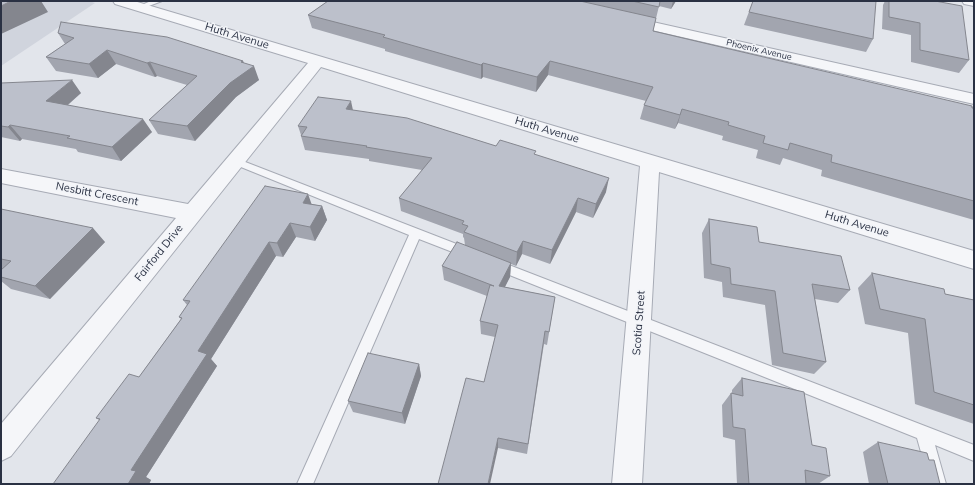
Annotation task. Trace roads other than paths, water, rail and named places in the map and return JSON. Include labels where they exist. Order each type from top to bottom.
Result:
[{"type":"street","name":"Huth Avenue","points":[[120,1],[974,260]]},
{"type":"street","points":[[969,1],[974,2]]},
{"type":"street","name":"Phoenix Avenue","points":[[613,17],[974,99]]},
{"type":"street","name":"Fairford Drive","points":[[1,446],[318,61]]},
{"type":"street","name":"Scotia Street","points":[[627,484],[650,162]]},
{"type":"street","name":"Nesbitt Crescent","points":[[1,176],[192,213]]},
{"type":"lane","points":[[141,7],[158,1]]},
{"type":"lane","points":[[235,162],[974,453]]},
{"type":"lane","points":[[305,484],[416,233]]},
{"type":"lane","points":[[923,433],[938,484]]}]
